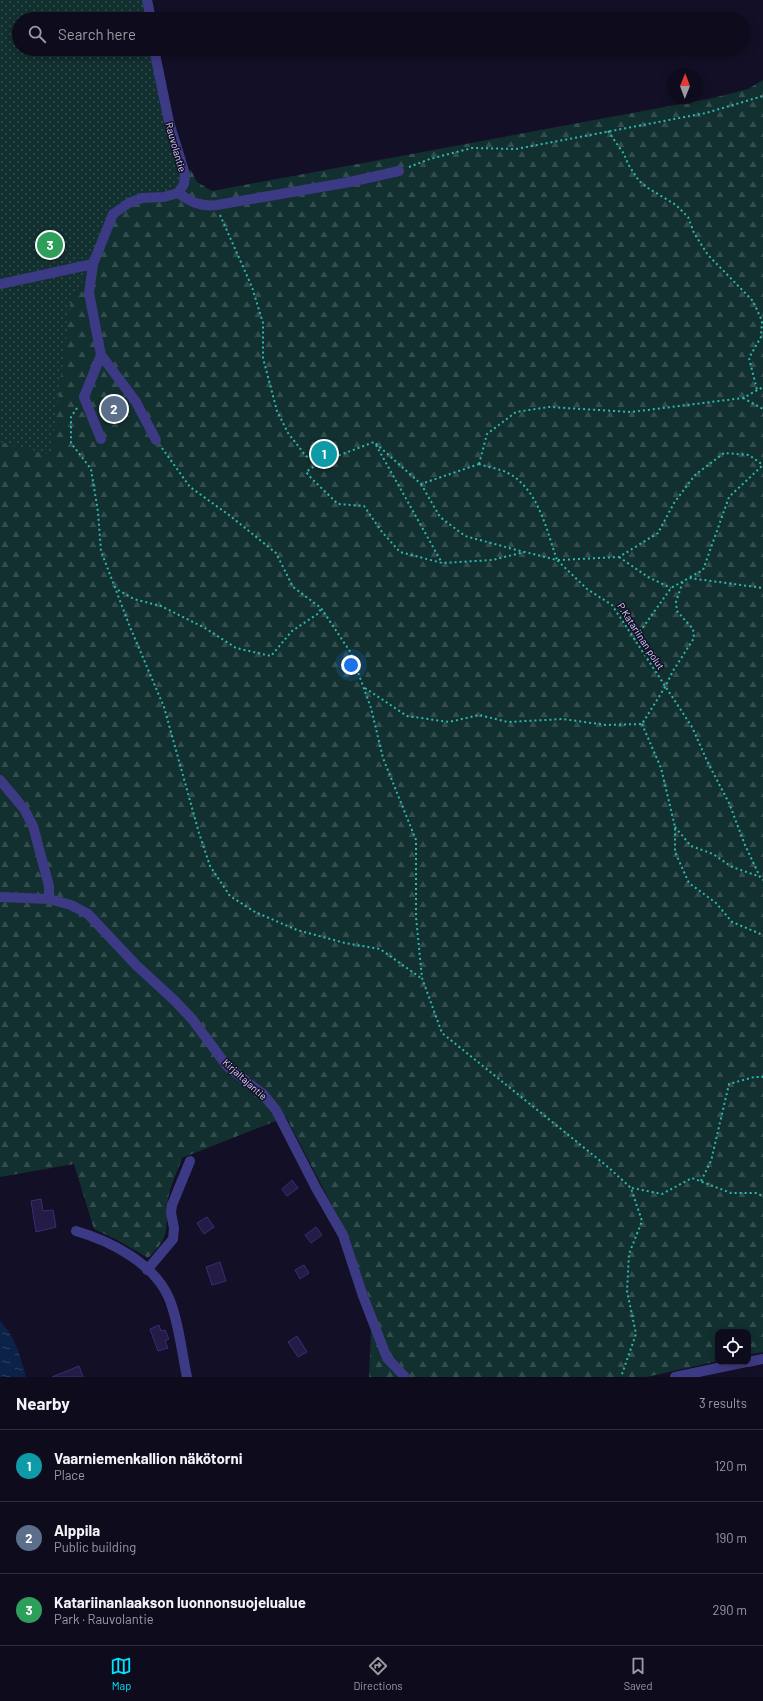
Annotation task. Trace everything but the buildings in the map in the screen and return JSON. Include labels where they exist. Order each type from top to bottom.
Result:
[{"type":"street","points":[[147,0],[150,12]]},
{"type":"street","name":"Rauvolantie","points":[[155,56],[169,122],[185,174],[184,184],[178,193]]},
{"type":"street","points":[[156,440],[136,402],[101,355],[89,293],[93,264],[113,214],[129,203],[142,198],[164,197],[178,193],[192,202],[204,206],[217,205],[350,182],[399,171]]},
{"type":"street","points":[[0,284],[93,264]]},
{"type":"street","points":[[101,355],[84,397],[101,439]]},
{"type":"street","points":[[0,780],[24,809],[33,826],[49,886],[48,899]]},
{"type":"street","name":"Kirjaltajantie","points":[[0,896],[48,899],[71,905],[88,914],[136,965],[192,1019],[227,1066],[263,1094],[276,1110],[316,1188],[343,1235],[363,1296],[387,1358],[405,1377]]},
{"type":"street","points":[[147,1270],[173,1239],[174,1228],[171,1213],[172,1204],[190,1161]]},
{"type":"street","points":[[76,1231],[114,1245],[147,1270],[168,1296],[174,1314],[187,1377]]},
{"type":"street","points":[[751,1361],[763,1359]]},
{"type":"street","points":[[675,1377],[733,1365]]},
{"type":"path","points":[[399,171],[430,159],[472,148],[516,149],[706,113],[763,96]]},
{"type":"path","points":[[608,131],[624,154],[628,164],[639,181],[676,205],[688,217],[694,233],[708,255],[754,301],[762,321],[760,338],[750,358],[757,390]]},
{"type":"path","points":[[223,223],[252,287],[263,323],[263,358],[277,411],[288,433],[306,456],[319,463],[374,442]]},
{"type":"path","points":[[479,464],[487,434],[516,412],[549,407],[631,412],[743,398],[763,387]]},
{"type":"path","points":[[84,397],[71,417],[71,443],[91,469],[98,512],[101,551],[130,627],[164,706],[199,833],[210,866],[230,896],[255,912],[296,930],[345,943],[380,949],[422,978]]},
{"type":"path","points":[[743,398],[763,409]]},
{"type":"path","points":[[156,440],[190,487],[229,515],[276,553],[293,587],[321,608],[351,653],[371,708],[383,758],[416,840],[416,917],[422,978],[442,1032],[608,1166],[631,1188],[642,1221],[628,1254],[627,1291],[636,1334],[621,1377]]},
{"type":"path","points":[[374,442],[421,484],[440,517],[465,536],[525,552]]},
{"type":"path","points":[[374,442],[442,563]]},
{"type":"path","points":[[421,484],[479,464],[508,473],[525,486],[539,508],[557,560],[619,557],[658,533],[674,503],[695,474],[724,453],[748,455],[763,465],[729,498],[703,570],[671,588],[634,640]]},
{"type":"path","name":"P.Katariinan polut","points":[[319,463],[306,472],[312,479],[338,504],[364,506],[382,532],[400,552],[442,563],[492,560],[525,552],[557,560],[587,589],[612,605],[692,727],[708,763],[729,803],[745,845],[760,877],[763,880]]},
{"type":"path","points":[[619,557],[648,577],[671,588]]},
{"type":"path","points":[[689,578],[763,588]]},
{"type":"path","points":[[642,724],[694,638],[693,629],[677,611],[676,602],[683,581]]},
{"type":"path","points":[[117,590],[134,599],[161,606],[205,628],[236,648],[272,656],[292,631],[319,613],[321,608]]},
{"type":"path","points":[[364,687],[407,716],[449,722],[479,715],[508,722],[563,719],[606,725],[642,724]]},
{"type":"path","points":[[642,724],[661,768],[675,827],[675,852],[689,883],[716,903],[732,922],[763,935]]},
{"type":"path","points":[[675,827],[691,846],[713,854],[732,866],[760,877]]},
{"type":"path","points":[[701,1181],[711,1161],[729,1084],[754,1077],[763,1077]]},
{"type":"path","points":[[631,1188],[662,1194],[692,1178],[731,1193],[756,1193],[763,1196]]},
{"type":"green space","points":[[0,0],[147,0],[150,12],[12,12],[12,56],[156,56],[182,162],[178,193],[142,198],[113,214],[93,264],[71,300],[51,455],[0,442]]},
{"type":"green space","points":[[763,80],[763,1352],[751,1354],[751,1329],[715,1329],[715,1362],[647,1377],[369,1377],[372,1307],[349,1238],[286,1117],[182,1158],[169,1194],[167,1225],[164,1237],[161,1244],[148,1258],[94,1229],[74,1164],[0,1177],[0,275],[107,204],[177,177],[191,170],[197,182],[212,191],[681,104],[703,104],[703,100],[748,89]]},
{"type":"water","points":[[0,1321],[14,1340],[26,1377],[0,1377]]},
{"type":"place","name":"Katariinanlaakson luonnonsuojelualue","points":[[50,245]]},
{"type":"place","name":"Alppila","points":[[114,409]]},
{"type":"place","name":"Vaarniemenkallion näkötorni","points":[[324,454]]}]
